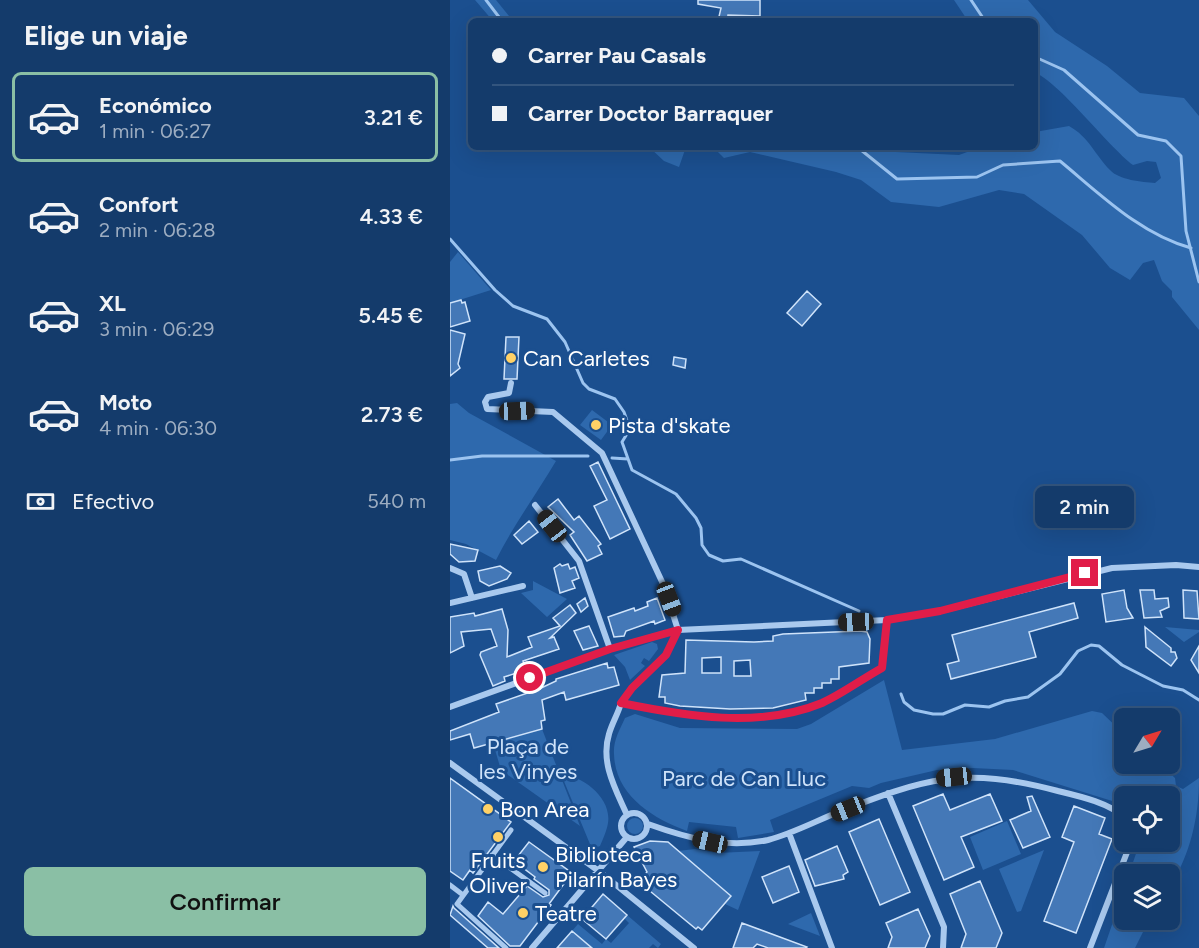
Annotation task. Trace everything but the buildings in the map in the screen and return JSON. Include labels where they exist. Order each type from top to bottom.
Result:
[{"type":"street","points":[[511,383],[509,393],[488,397],[485,402],[487,409],[553,412],[602,453],[664,586],[678,630],[666,655],[632,688],[621,703],[609,734],[607,757],[612,781],[627,815]]},
{"type":"street","points":[[535,505],[579,561],[610,649]]},
{"type":"street","points":[[450,707],[610,649],[678,630],[887,620],[940,611],[1112,568],[1176,565],[1199,567]]},
{"type":"street","points":[[450,568],[464,574],[472,598]]},
{"type":"street","points":[[450,603],[523,586]]},
{"type":"street","points":[[621,703],[674,714],[718,717],[776,716],[822,703],[882,668],[887,620]]},
{"type":"street","points":[[450,764],[600,872],[694,948]]},
{"type":"street","points":[[627,815],[640,814],[648,824],[688,837],[725,844],[769,840],[888,793],[930,780],[1000,778],[1068,793],[1114,811]]},
{"type":"street","points":[[888,793],[944,927],[943,948]]},
{"type":"street","points":[[627,815],[621,826],[627,837]]},
{"type":"street","points":[[627,837],[640,838],[646,833],[648,824]]},
{"type":"street","points":[[506,948],[457,904],[511,830]]},
{"type":"street","points":[[789,833],[832,948]]},
{"type":"street","points":[[532,948],[600,872],[627,837]]},
{"type":"street","points":[[1090,948],[1127,852]]},
{"type":"street","points":[[492,855],[545,893]]},
{"type":"street","points":[[450,885],[463,895]]},
{"type":"green space","points":[[475,0],[496,0],[511,18],[490,18]]},
{"type":"green space","points":[[954,0],[1028,0],[1055,32],[1107,66],[1140,93],[1184,98],[1199,116],[1199,330],[1172,297],[1172,291],[1162,281],[1154,260],[1143,263],[1130,280],[1110,268],[1082,235],[1024,194],[999,190],[939,207],[891,202],[861,180],[836,172],[750,152],[724,158],[716,150],[891,150],[959,155],[973,150],[1038,150],[1038,131],[1069,126],[1082,135],[1105,164],[1119,176],[1150,183],[1155,183],[1161,178],[1156,162],[1147,161],[1133,165],[1056,87],[1038,75],[1038,18],[966,18]]},
{"type":"green space","points":[[652,150],[685,150],[679,167],[664,161]]},
{"type":"green space","points":[[458,252],[491,290],[450,303],[450,262]]},
{"type":"green space","points":[[457,403],[469,413],[556,461],[496,560],[466,544],[450,540],[450,404]]},
{"type":"green space","name":"Pista d'skate","points":[[592,410],[612,425],[601,440],[580,425]]},
{"type":"green space","points":[[533,581],[567,599],[547,617],[521,593],[533,590]]},
{"type":"green space","points":[[1165,627],[1199,630],[1199,632],[1184,642]]},
{"type":"green space","points":[[652,642],[657,644],[658,649],[649,661],[644,658],[641,663],[645,666],[630,680],[625,667],[614,655]]},
{"type":"green space","name":"Parc de Can Lluc","points":[[884,680],[902,750],[995,739],[1092,711],[1102,713],[1114,724],[1114,774],[1171,774],[1175,778],[1176,786],[1114,786],[1114,802],[1013,770],[973,768],[937,770],[869,788],[852,786],[770,820],[774,832],[738,838],[736,827],[689,822],[687,831],[661,819],[649,812],[628,793],[616,769],[614,749],[617,735],[625,718],[635,714],[680,728],[797,729],[811,724]]},
{"type":"green space","name":"Plaça de les Vinyes","points":[[542,729],[580,826],[501,770],[493,743]]},
{"type":"green space","points":[[561,774],[587,784],[601,797],[608,814],[608,823],[600,846],[592,849]]},
{"type":"green space","name":"Parc de Can Lluc","points":[[1199,778],[1195,822],[1180,868],[1180,864],[1132,864],[1137,852],[1180,852],[1180,788],[1183,789]]},
{"type":"green space","points":[[635,818],[641,820],[643,826],[641,832],[635,834],[629,832],[627,826],[629,820]]},
{"type":"green space","points":[[1007,821],[1021,854],[983,870],[970,837]]},
{"type":"green space","points":[[695,849],[717,853],[760,851],[738,910],[725,904],[731,896],[678,851]]},
{"type":"green space","points":[[1044,850],[1021,911],[1017,912],[999,869]]},
{"type":"green space","points":[[811,913],[820,936],[788,924]]},
{"type":"green space","points":[[627,915],[661,944],[658,948],[653,944],[649,948],[592,948],[572,931],[578,924],[602,944],[606,939],[611,943],[629,923],[624,918]]},
{"type":"green space","points":[[1114,919],[1114,930],[1144,930],[1135,948],[1104,948]]},
{"type":"waterway","points":[[486,0],[500,18]]},
{"type":"waterway","points":[[971,0],[983,18]]},
{"type":"waterway","points":[[1038,58],[1064,70],[1138,135],[1166,141],[1181,156],[1186,231],[1199,282]]},
{"type":"waterway","points":[[861,150],[897,179],[977,177],[1003,165],[1060,161],[1121,212],[1172,242],[1191,248]]},
{"type":"waterway","points":[[450,239],[495,290],[513,306],[547,319],[565,342],[583,383],[589,389],[615,399],[624,412],[630,429],[622,442],[632,470],[676,494],[696,518],[701,528],[702,545],[709,555],[723,561],[741,559],[859,611]]},
{"type":"waterway","points":[[450,460],[482,456],[588,456]]},
{"type":"waterway","points":[[612,458],[628,459]]},
{"type":"waterway","points":[[901,694],[904,702],[914,710],[933,714],[943,714],[965,705],[989,707],[1005,701],[1028,697],[1060,674],[1078,651],[1091,645],[1099,646],[1122,665],[1163,686],[1183,690],[1199,700]]},
{"type":"place","name":"Can Carletes","points":[[511,358]]},
{"type":"place","name":"Pista d'skate","points":[[596,425]]},
{"type":"place","name":"Bon Area","points":[[488,809]]},
{"type":"place","name":"Fruits Oliver","points":[[498,837]]},
{"type":"place","name":"Biblioteca Pilarín Bayes","points":[[543,867]]},
{"type":"place","name":"Teatre","points":[[523,913]]},
{"type":"route","points":[[530,678],[610,649],[678,630],[666,655],[632,688],[621,703],[674,714],[718,717],[776,716],[822,703],[882,668],[887,620],[940,611],[1085,573]]}]
